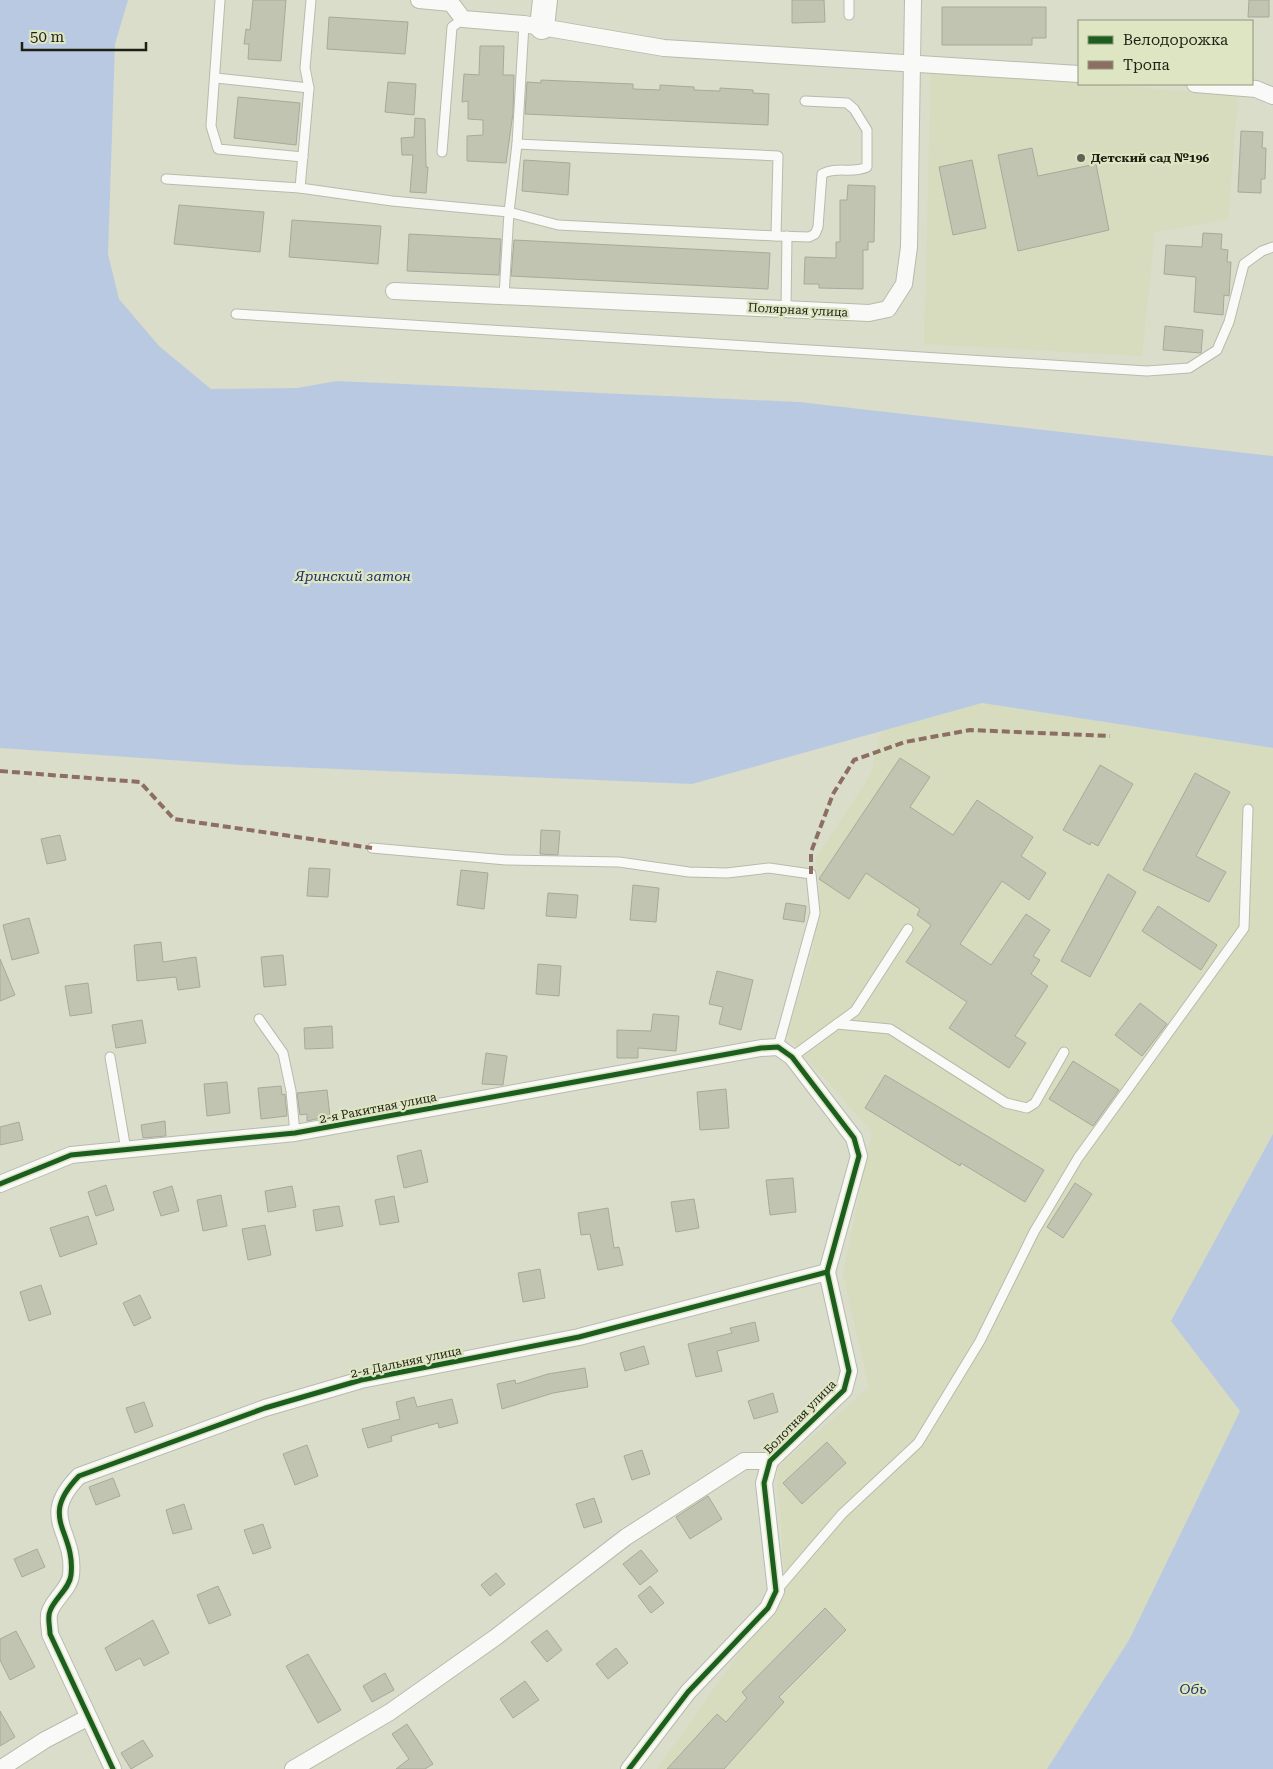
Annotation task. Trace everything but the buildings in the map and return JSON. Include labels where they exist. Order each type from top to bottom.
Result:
[{"type":"street","points":[[420,0],[451,3],[464,19],[533,25],[664,48],[1078,74]]},
{"type":"street","points":[[533,25],[545,0]]},
{"type":"street","name":"Полярная улица","points":[[394,291],[869,313],[888,309],[904,284],[909,247],[912,0]]},
{"type":"street","points":[[1207,85],[1256,89],[1273,96]]},
{"type":"street","name":"Болотная улица","points":[[776,1591],[764,1483],[770,1461],[844,1390],[849,1371],[828,1272],[859,1156],[854,1138],[792,1058],[778,1047]]},
{"type":"street","name":"2-я Ракитная улица","points":[[0,1184],[71,1155],[295,1133],[761,1048],[778,1047]]},
{"type":"street","name":"2-я Дальняя улица","points":[[113,1769],[87,1718],[50,1634],[49,1612],[72,1577],[71,1554],[58,1518],[60,1500],[79,1476],[265,1408],[361,1380],[579,1337],[828,1272]]},
{"type":"street","points":[[294,1769],[390,1712],[496,1637],[626,1537],[744,1461],[770,1461]]},
{"type":"street","points":[[629,1769],[688,1692],[768,1608],[776,1591]]},
{"type":"street","points":[[0,1769],[45,1740],[87,1718]]},
{"type":"lane","points":[[220,0],[216,78],[211,126],[218,149],[304,157]]},
{"type":"lane","points":[[300,188],[304,157],[308,88],[305,68],[310,0]]},
{"type":"lane","points":[[849,0],[849,15]]},
{"type":"lane","points":[[442,152],[452,27],[464,19]]},
{"type":"lane","points":[[504,296],[509,212],[533,25]]},
{"type":"lane","points":[[216,78],[308,88]]},
{"type":"lane","points":[[166,179],[300,188],[392,201],[509,212],[558,225],[809,236],[815,234],[818,227],[822,174],[829,170],[861,170],[867,166],[867,130],[847,103],[805,101]]},
{"type":"lane","points":[[517,144],[778,156],[776,236]]},
{"type":"lane","points":[[786,309],[787,236]]},
{"type":"lane","points":[[236,314],[1156,370],[1189,368],[1217,350],[1229,322],[1244,264],[1273,247]]},
{"type":"lane","points":[[776,1591],[842,1514],[918,1443],[980,1341],[1034,1232],[1078,1158],[1244,928],[1248,810]]},
{"type":"lane","points":[[372,848],[506,860],[619,862],[689,872],[727,873],[768,868],[811,874],[815,914],[778,1047]]},
{"type":"lane","points":[[792,1058],[855,1011],[908,929]]},
{"type":"lane","points":[[258,1019],[283,1053],[291,1092],[295,1133]]},
{"type":"lane","points":[[837,1024],[890,1029],[1006,1103],[1027,1108],[1035,1103],[1064,1052]]},
{"type":"lane","points":[[110,1057],[126,1150]]},
{"type":"shaded area","name":"Детский сад №196","points":[[931,69],[1078,82],[1078,85],[1113,85],[1238,96],[1228,219],[1155,232],[1142,356],[924,344]]},
{"type":"shaded area","points":[[982,703],[1273,748],[1273,1134],[1171,1321],[1240,1411],[1129,1640],[1047,1769],[657,1769],[785,1589],[777,1468],[869,1387],[843,1274],[872,1132],[786,1034],[812,956],[820,888],[816,857],[871,774],[881,731]]},
{"type":"water","name":"Яринский затон","points":[[0,0],[128,0],[115,44],[108,254],[119,299],[159,346],[211,389],[297,388],[337,381],[799,402],[1273,456],[1273,748],[982,703],[692,784],[242,765],[0,748]]},
{"type":"water","name":"Обь","points":[[1273,1134],[1273,1769],[1047,1769],[1129,1640],[1240,1411],[1171,1321]]},
{"type":"marked path","points":[[811,874],[811,852],[833,794],[854,760],[905,742],[970,730],[1110,736]]},
{"type":"marked path","points":[[0,771],[140,782],[174,819],[372,848]]},
{"type":"cycle path","points":[[0,1184],[71,1155],[295,1133],[761,1048],[778,1047],[792,1057],[854,1138],[859,1156],[827,1272],[849,1371],[844,1390],[770,1461],[764,1483],[776,1591],[768,1608],[688,1692],[629,1769]]},
{"type":"cycle path","points":[[113,1769],[50,1634],[49,1613],[68,1584],[71,1575],[71,1560],[59,1514],[61,1503],[67,1491],[79,1476],[265,1408],[361,1380],[579,1337],[827,1272]]},
{"type":"place","name":"Детский сад №196","points":[[1081,158]]}]
